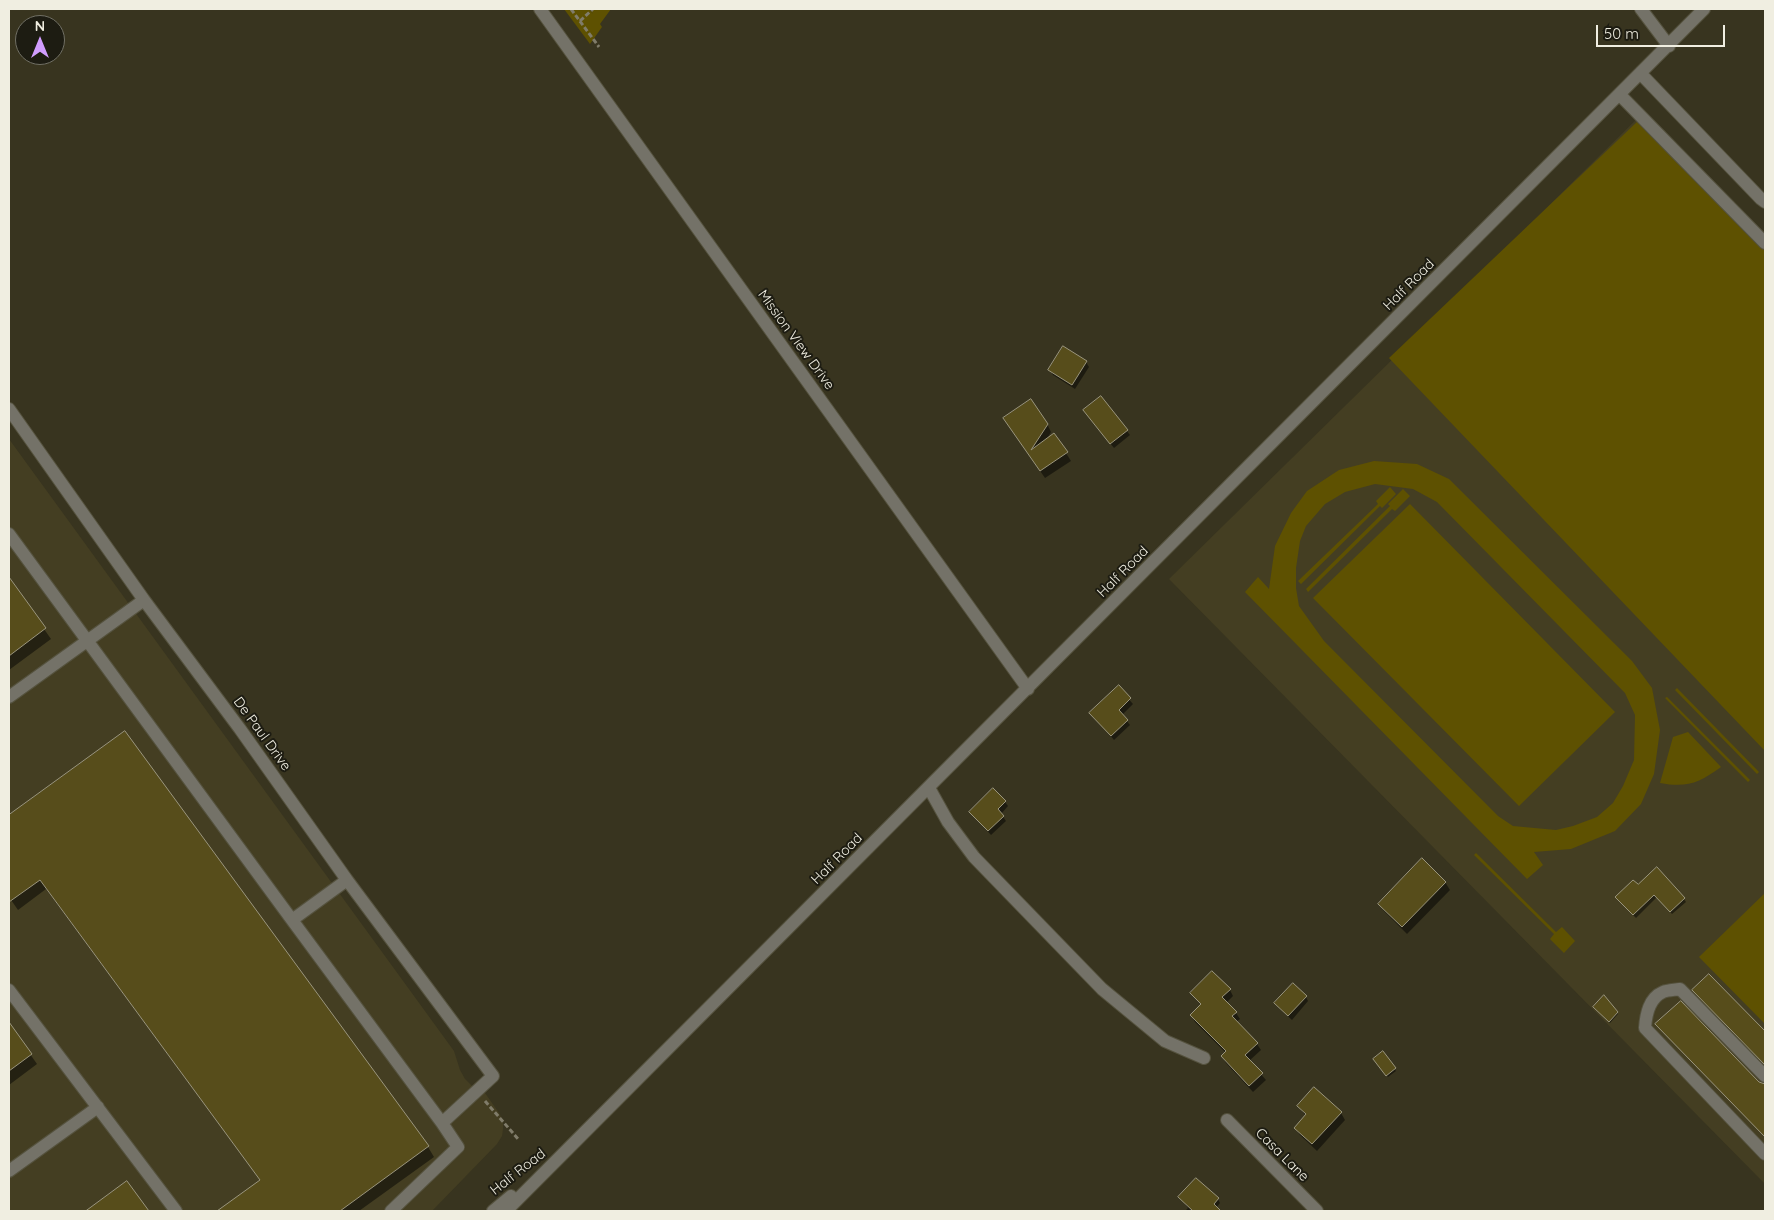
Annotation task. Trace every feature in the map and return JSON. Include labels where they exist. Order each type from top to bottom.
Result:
[{"type":"street","name":"Mission View Drive","points":[[540,9],[1028,689]]},
{"type":"street","points":[[1641,9],[1669,46]]},
{"type":"street","name":"Half Road","points":[[506,1211],[1704,9]]},
{"type":"street","points":[[1641,74],[1765,202]]},
{"type":"street","points":[[1620,94],[1765,243]]},
{"type":"street","name":"De Paul Drive","points":[[9,409],[144,600],[240,729],[347,880],[493,1076],[442,1123]]},
{"type":"street","points":[[9,534],[458,1147],[391,1211]]},
{"type":"street","points":[[9,697],[144,600]]},
{"type":"street","points":[[929,788],[948,822],[974,857],[1102,989],[1165,1041],[1204,1058]]},
{"type":"street","points":[[292,920],[347,880]]},
{"type":"street","points":[[1765,1076],[1680,989],[1663,992],[1653,1000],[1646,1012],[1645,1028],[1765,1154]]},
{"type":"street","points":[[9,990],[176,1211]]},
{"type":"street","points":[[9,1172],[98,1107]]},
{"type":"street","name":"Casa Lane","points":[[1227,1120],[1317,1211]]},
{"type":"street","name":"Half Road","points":[[493,1211],[562,1156]]},
{"type":"path","points":[[571,9],[598,46]]},
{"type":"path","points":[[580,21],[593,9]]},
{"type":"path","points":[[484,1100],[519,1140]]},
{"type":"shaded area","points":[[564,9],[589,9],[593,14],[590,9],[611,9],[600,24],[602,27],[590,44]]},
{"type":"shaded area","points":[[1643,113],[1765,240],[1765,1184],[1169,579]]},
{"type":"shaded area","points":[[1639,120],[1765,251],[1765,751],[1389,358]]},
{"type":"shaded area","points":[[9,439],[454,1051],[465,1079],[473,1087],[485,1093],[499,1113],[503,1121],[503,1129],[502,1136],[497,1144],[432,1211],[9,1211]]},
{"type":"shaded area","points":[[1374,461],[1417,464],[1449,479],[1632,661],[1652,688],[1660,730],[1654,774],[1641,804],[1615,831],[1571,849],[1534,852],[1543,865],[1527,879],[1245,592],[1258,577],[1269,589],[1275,546],[1291,513],[1307,491],[1339,470]],"holes":[[[1375,484],[1413,489],[1437,502],[1625,693],[1635,715],[1634,760],[1623,786],[1613,803],[1597,817],[1556,830],[1513,826],[1498,816],[1324,641],[1299,606],[1296,588],[1296,568],[1300,541],[1306,526],[1325,504],[1345,492]]]},
{"type":"shaded area","points":[[1390,487],[1396,494],[1382,508],[1380,506],[1301,584],[1298,581],[1378,504],[1376,501]]},
{"type":"shaded area","points":[[1403,489],[1410,496],[1395,511],[1392,509],[1308,592],[1306,589],[1390,506],[1388,504]]},
{"type":"shaded area","points":[[1410,504],[1615,712],[1519,806],[1313,598]]},
{"type":"shaded area","points":[[1677,688],[1759,772],[1757,774],[1675,690]]},
{"type":"shaded area","points":[[1667,697],[1750,780],[1748,782],[1665,698]]},
{"type":"shaded area","points":[[1688,732],[1721,767],[1706,777],[1692,783],[1678,785],[1660,783],[1673,737]]},
{"type":"shaded area","points":[[1476,853],[1556,932],[1562,927],[1575,941],[1564,953],[1550,939],[1554,934],[1474,855]]},
{"type":"shaded area","points":[[1765,893],[1765,1024],[1699,957]]},
{"type":"building","points":[[1063,346],[1087,361],[1072,385],[1048,370]]},
{"type":"building","points":[[1101,396],[1128,430],[1110,444],[1083,410]]},
{"type":"building","points":[[1031,399],[1048,424],[1031,450],[1054,433],[1068,452],[1040,471],[1003,418]]},
{"type":"building","points":[[9,577],[46,628],[9,656]]},
{"type":"building","points":[[1119,685],[1131,698],[1119,710],[1128,720],[1111,736],[1089,713]]},
{"type":"building","points":[[125,731],[429,1146],[340,1211],[217,1211],[260,1180],[40,880],[9,902],[9,815]]},
{"type":"building","points":[[993,788],[1006,801],[998,809],[1004,816],[988,831],[969,812]]},
{"type":"building","points":[[1422,858],[1446,882],[1402,927],[1378,904]]},
{"type":"building","points":[[1657,867],[1685,898],[1670,912],[1654,895],[1633,915],[1615,897],[1633,880],[1638,884]]},
{"type":"building","points":[[1212,971],[1231,989],[1222,997],[1237,1012],[1232,1016],[1258,1043],[1245,1055],[1263,1073],[1249,1086],[1221,1056],[1226,1051],[1190,1015],[1201,1004],[1190,993]]},
{"type":"building","points":[[1709,974],[1765,1031],[1765,1065],[1692,990]]},
{"type":"building","points":[[1293,983],[1307,996],[1288,1016],[1274,1003]]},
{"type":"building","points":[[1604,995],[1618,1012],[1609,1022],[1593,1007]]},
{"type":"building","points":[[1681,1001],[1759,1082],[1765,1084],[1765,1137],[1655,1024]]},
{"type":"building","points":[[9,1022],[32,1054],[9,1071]]},
{"type":"building","points":[[1383,1051],[1396,1068],[1386,1076],[1373,1059]]},
{"type":"building","points":[[1314,1087],[1342,1112],[1312,1144],[1294,1128],[1306,1114],[1297,1106]]},
{"type":"building","points":[[1196,1178],[1219,1198],[1214,1204],[1221,1211],[1193,1211],[1178,1197]]},
{"type":"building","points":[[127,1181],[149,1211],[86,1211]]}]
